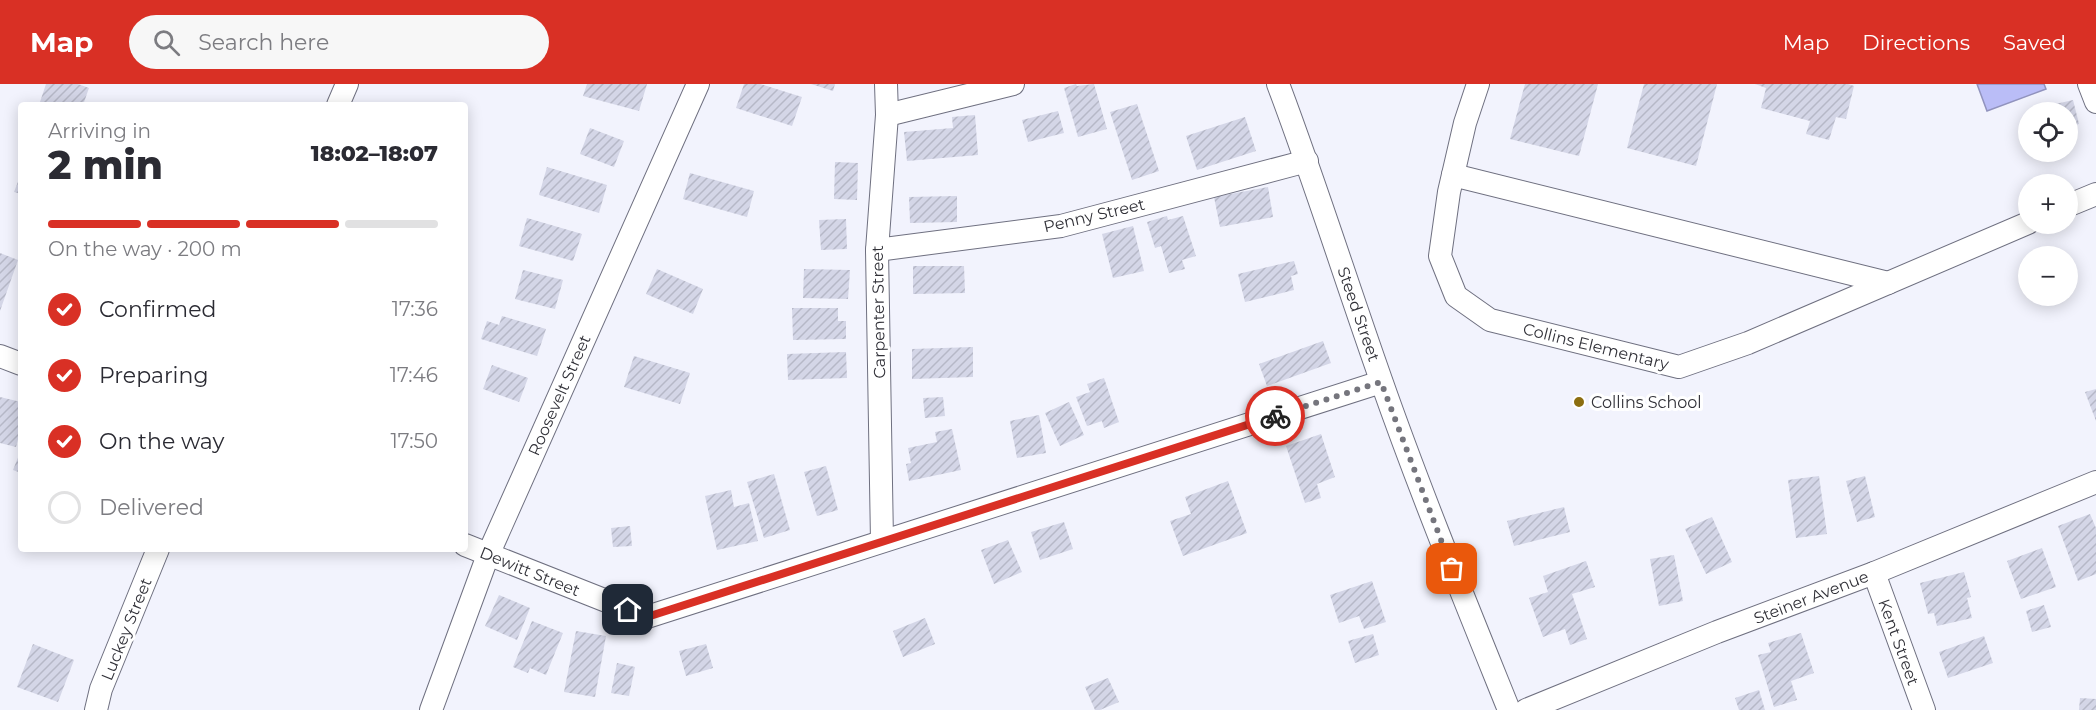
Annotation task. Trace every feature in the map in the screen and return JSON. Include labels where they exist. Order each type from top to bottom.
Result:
[{"type":"street","points":[[339,102],[347,84]]},
{"type":"street","name":"Roosevelt Street","points":[[431,710],[488,555],[698,84]]},
{"type":"street","name":"Carpenter Street","points":[[882,541],[877,250],[887,115],[886,84]]},
{"type":"street","points":[[887,115],[1012,84]]},
{"type":"street","name":"Steed Street","points":[[1278,84],[1307,161],[1381,382],[1460,590],[1509,710]]},
{"type":"street","name":"Collins Elementary","points":[[1478,84],[1465,123],[1453,175],[1440,256],[1456,296],[1490,320],[1679,367],[1748,343],[2018,227]]},
{"type":"street","points":[[2089,84],[2096,102]]},
{"type":"street","name":"Penny Street","points":[[877,250],[1061,226],[1307,161]]},
{"type":"street","points":[[1453,175],[1888,283]]},
{"type":"street","points":[[2078,201],[2096,194]]},
{"type":"street","points":[[0,356],[18,363]]},
{"type":"street","name":"Dewitt Street","points":[[468,546],[647,617],[1381,382]]},
{"type":"street","name":"Steiner Avenue","points":[[1526,710],[1717,632],[1874,573],[2096,482]]},
{"type":"street","name":"Luckey Street","points":[[96,710],[101,689],[157,552]]},
{"type":"street","name":"Kent Street","points":[[1874,573],[1924,710]]},
{"type":"water","points":[[1977,84],[2044,84],[2046,89],[1987,111]]},
{"type":"building","points":[[46,84],[78,84],[89,88],[84,102],[40,102]]},
{"type":"building","points":[[587,84],[647,84],[639,111],[583,96]]},
{"type":"building","points":[[744,84],[760,84],[802,97],[792,126],[736,108]]},
{"type":"building","points":[[811,84],[835,84],[833,91]]},
{"type":"building","points":[[1076,84],[1077,86],[1094,84],[1107,129],[1078,137],[1064,88]]},
{"type":"building","points":[[1525,84],[1598,84],[1579,156],[1510,139]]},
{"type":"building","points":[[1644,84],[1717,84],[1696,166],[1627,148]]},
{"type":"building","points":[[1755,84],[1848,84],[1854,86],[1846,119],[1836,117],[1829,140],[1806,134],[1810,121],[1761,108],[1766,88]]},
{"type":"building","points":[[1137,104],[1159,171],[1132,180],[1110,112]]},
{"type":"building","points":[[1058,111],[1064,133],[1028,142],[1022,120]]},
{"type":"building","points":[[975,115],[978,155],[907,161],[904,132],[953,128],[952,117]]},
{"type":"building","points":[[1245,117],[1256,151],[1197,170],[1186,136]]},
{"type":"building","points":[[590,128],[624,141],[614,167],[580,154]]},
{"type":"building","points":[[835,162],[858,163],[857,200],[834,199]]},
{"type":"building","points":[[547,167],[607,185],[599,213],[539,195]]},
{"type":"building","points":[[690,173],[754,191],[747,217],[683,199]]},
{"type":"building","points":[[18,182],[18,193],[14,192]]},
{"type":"building","points":[[1268,187],[1273,217],[1220,227],[1214,197]]},
{"type":"building","points":[[957,196],[957,222],[910,223],[909,197]]},
{"type":"building","points":[[1167,216],[1168,220],[1183,216],[1196,256],[1182,260],[1185,269],[1169,273],[1161,246],[1155,248],[1147,222]]},
{"type":"building","points":[[527,218],[582,234],[573,261],[519,246]]},
{"type":"building","points":[[846,219],[847,249],[821,250],[819,220]]},
{"type":"building","points":[[1133,226],[1144,271],[1113,278],[1102,234]]},
{"type":"building","points":[[0,253],[18,260],[0,311]]},
{"type":"building","points":[[1294,261],[1298,274],[1291,276],[1294,290],[1245,302],[1238,274]]},
{"type":"building","points":[[913,266],[964,266],[965,293],[913,294]]},
{"type":"building","points":[[657,269],[703,289],[693,314],[646,294]]},
{"type":"building","points":[[804,269],[850,270],[848,299],[803,298]]},
{"type":"building","points":[[523,270],[563,280],[555,309],[515,299]]},
{"type":"building","points":[[792,308],[838,308],[838,321],[846,321],[846,339],[793,340]]},
{"type":"building","points":[[502,316],[546,329],[537,356],[481,339],[487,321],[499,325]]},
{"type":"building","points":[[1323,341],[1331,363],[1267,386],[1259,364]]},
{"type":"building","points":[[973,347],[973,377],[912,379],[912,349]]},
{"type":"building","points":[[846,352],[847,378],[788,380],[787,354]]},
{"type":"building","points":[[634,356],[690,373],[680,404],[624,387]]},
{"type":"building","points":[[492,365],[528,378],[519,402],[483,389]]},
{"type":"building","points":[[1104,378],[1119,422],[1104,428],[1102,421],[1087,426],[1076,397],[1090,392],[1087,384]]},
{"type":"building","points":[[2096,389],[2096,421],[2085,392]]},
{"type":"building","points":[[0,397],[18,401],[18,439],[16,447],[0,443]]},
{"type":"building","points":[[943,397],[945,416],[925,418],[923,398]]},
{"type":"building","points":[[1069,402],[1084,435],[1060,446],[1045,413]]},
{"type":"building","points":[[1039,415],[1046,453],[1017,458],[1010,421]]},
{"type":"building","points":[[952,429],[961,470],[909,481],[906,464],[911,463],[908,448],[937,442],[935,432]]},
{"type":"building","points":[[1321,434],[1335,477],[1317,484],[1321,498],[1305,503],[1286,446]]},
{"type":"building","points":[[18,458],[18,472],[13,470]]},
{"type":"building","points":[[826,466],[838,510],[817,516],[804,472]]},
{"type":"building","points":[[774,474],[790,530],[764,538],[747,482]]},
{"type":"building","points":[[1819,476],[1827,534],[1796,538],[1788,480]]},
{"type":"building","points":[[1865,476],[1875,517],[1857,522],[1846,481]]},
{"type":"building","points":[[1228,481],[1247,533],[1183,556],[1170,521],[1191,514],[1185,497]]},
{"type":"building","points":[[731,490],[734,507],[749,503],[758,541],[717,550],[705,496]]},
{"type":"building","points":[[1564,507],[1570,532],[1514,546],[1507,521]]},
{"type":"building","points":[[2090,514],[2096,528],[2096,574],[2078,581],[2058,526]]},
{"type":"building","points":[[1712,517],[1732,562],[1706,574],[1685,529]]},
{"type":"building","points":[[1064,522],[1073,549],[1040,560],[1031,532]]},
{"type":"building","points":[[630,526],[632,546],[613,547],[611,528]]},
{"type":"building","points":[[1008,540],[1022,572],[994,584],[981,550]]},
{"type":"building","points":[[2042,548],[2056,587],[2021,599],[2007,561]]},
{"type":"building","points":[[1674,555],[1683,601],[1659,606],[1650,559]]},
{"type":"building","points":[[1586,561],[1595,587],[1572,594],[1587,639],[1570,645],[1565,629],[1543,637],[1529,598],[1548,592],[1543,576]]},
{"type":"building","points":[[1964,572],[1971,597],[1967,598],[1972,618],[1937,626],[1934,613],[1928,614],[1920,583]]},
{"type":"building","points":[[1372,581],[1386,622],[1364,629],[1359,616],[1339,623],[1330,595]]},
{"type":"building","points":[[499,595],[530,608],[517,640],[485,626]]},
{"type":"building","points":[[2044,605],[2051,627],[2032,632],[2026,611]]},
{"type":"building","points":[[925,618],[935,644],[903,657],[893,631]]},
{"type":"building","points":[[532,621],[563,633],[546,675],[530,668],[528,673],[513,667]]},
{"type":"building","points":[[576,631],[606,636],[595,697],[564,692]]},
{"type":"building","points":[[1801,633],[1814,673],[1791,681],[1797,700],[1774,707],[1758,655],[1771,652],[1768,643]]},
{"type":"building","points":[[1373,634],[1379,655],[1355,663],[1348,641]]},
{"type":"building","points":[[1984,636],[1993,663],[1948,678],[1939,652]]},
{"type":"building","points":[[33,644],[74,660],[58,702],[17,687]]},
{"type":"building","points":[[706,644],[713,668],[686,676],[679,651]]},
{"type":"building","points":[[617,663],[635,667],[629,696],[611,693]]},
{"type":"building","points":[[1108,678],[1119,702],[1095,710],[1085,687]]},
{"type":"building","points":[[1759,690],[1765,710],[1739,710],[1735,698]]},
{"type":"building","points":[[2080,698],[2096,699],[2096,710],[2079,710]]},
{"type":"way so far","points":[[1275,416],[1381,382],[1452,569]]},
{"type":"place","name":"Collins School","points":[[1579,402]]},
{"type":"route","points":[[628,610],[647,617],[1275,416]]}]
